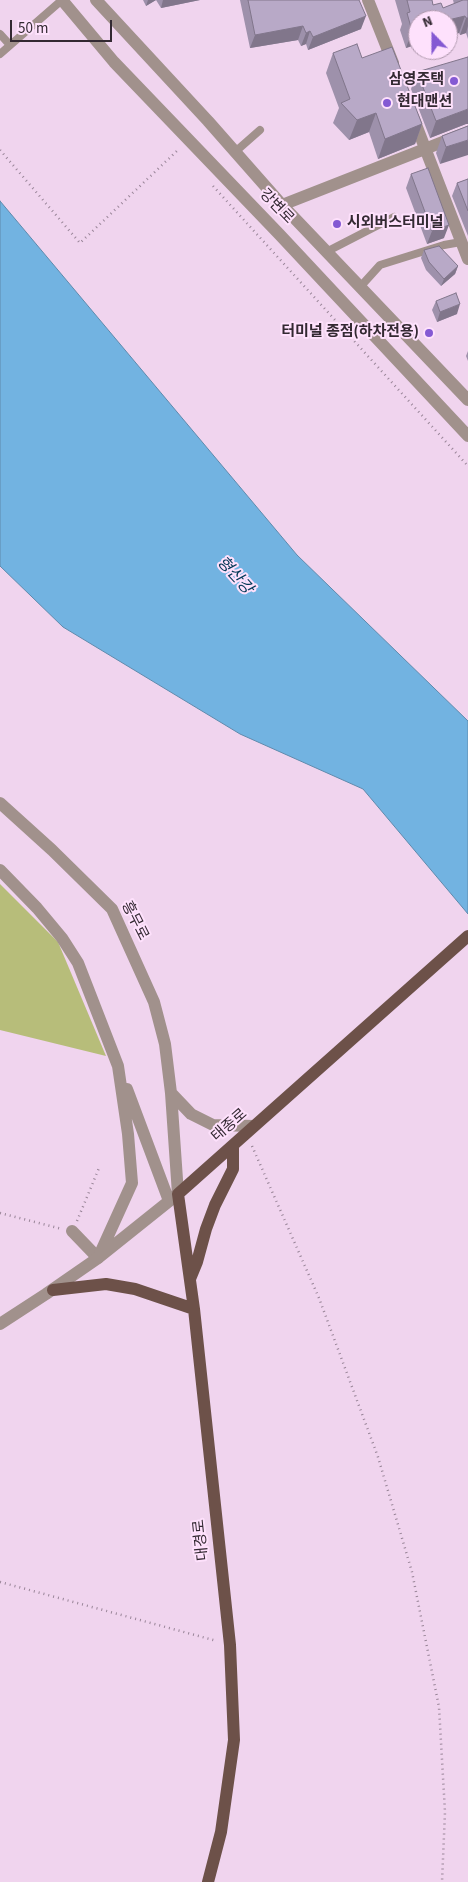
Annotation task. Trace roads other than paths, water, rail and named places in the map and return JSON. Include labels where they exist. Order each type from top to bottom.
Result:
[{"type":"main road","name":"태종로","points":[[175,1200],[233,1145],[468,936]]},
{"type":"main road","points":[[190,1279],[214,1205],[233,1169],[233,1145]]},
{"type":"main road","name":"대경로","points":[[175,1200],[194,1309],[230,1645],[234,1740],[222,1832],[208,1882]]},
{"type":"main road","points":[[53,1290],[106,1284],[135,1289],[194,1309]]},
{"type":"street","name":"강변로","points":[[62,0],[114,62],[280,234],[468,436]]},
{"type":"street","name":"강변로","points":[[96,0],[282,204],[468,400]]},
{"type":"street","points":[[368,0],[396,72]]},
{"type":"street","points":[[408,105],[465,241],[468,259]]},
{"type":"street","name":"강변로","points":[[282,204],[468,132]]},
{"type":"street","name":"흥무로","points":[[0,803],[112,908],[154,1002],[165,1044],[171,1093],[175,1200]]},
{"type":"street","points":[[0,870],[37,908],[62,938],[78,963],[118,1066],[175,1200]]},
{"type":"street","points":[[72,1231],[98,1258],[132,1183],[128,1134],[118,1066]]},
{"type":"street","points":[[171,1093],[191,1114],[213,1125],[250,1130]]},
{"type":"street","name":"태종로","points":[[0,1324],[53,1290],[175,1200]]},
{"type":"lane","points":[[0,54],[62,0]]},
{"type":"lane","points":[[0,34],[10,45]]},
{"type":"lane","points":[[236,152],[260,130]]},
{"type":"lane","points":[[328,251],[394,217]]},
{"type":"lane","points":[[361,286],[380,265],[444,244],[465,241]]},
{"type":"water","name":"형산강","points":[[0,201],[297,555],[468,721],[468,914],[363,789],[240,734],[63,627],[0,566]]},
{"type":"place","name":"삼영주택","points":[[454,81]]},
{"type":"place","name":"현대맨션","points":[[387,103]]},
{"type":"place","name":"시외버스터미널","points":[[337,224]]},
{"type":"place","name":"터미널 종점(하차전용)","points":[[429,333]]}]
